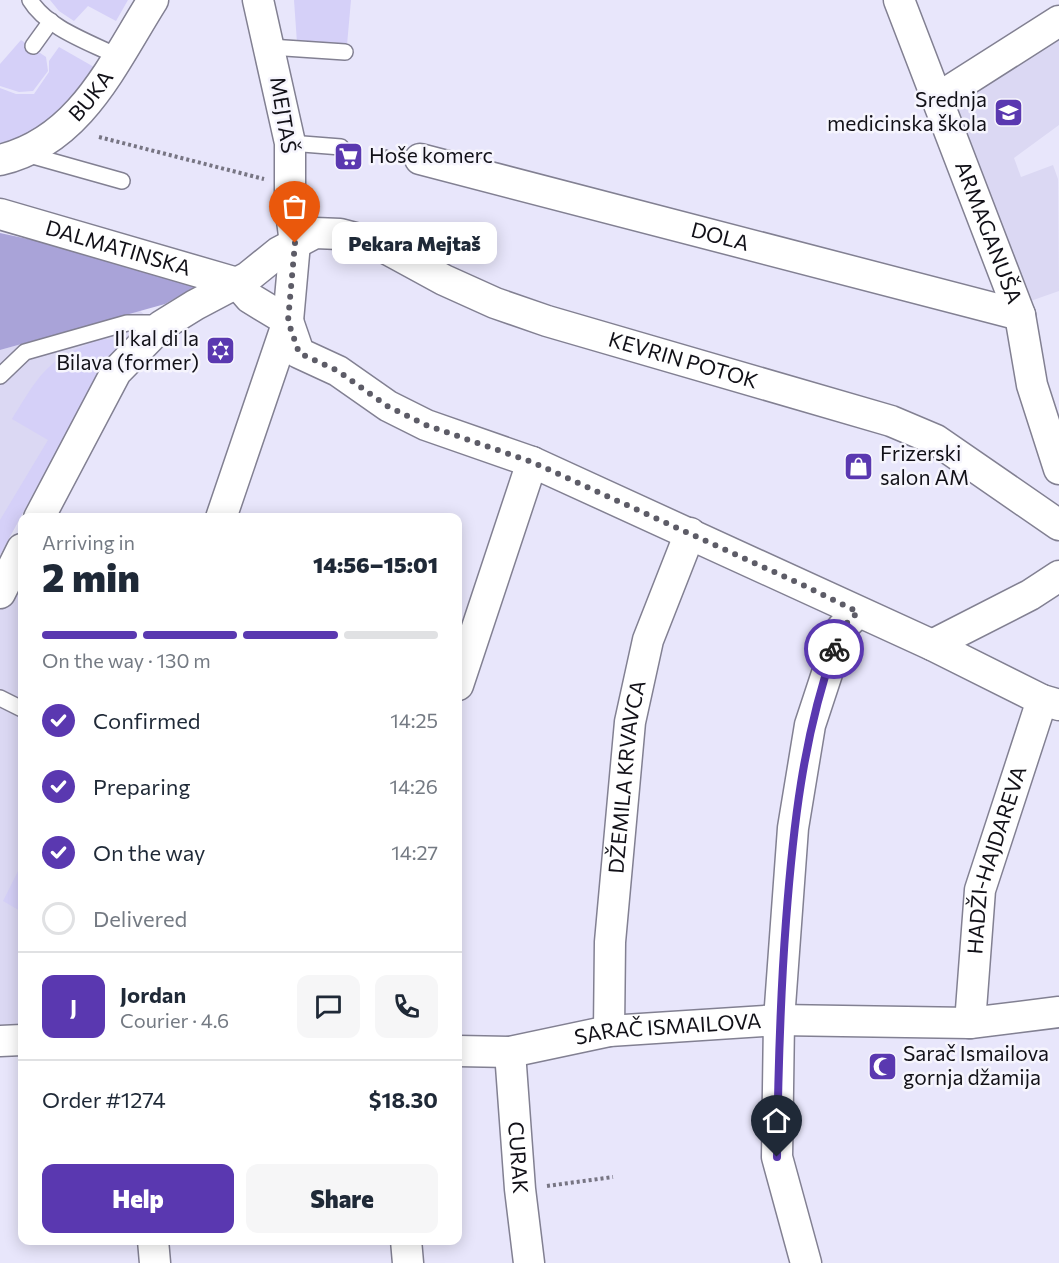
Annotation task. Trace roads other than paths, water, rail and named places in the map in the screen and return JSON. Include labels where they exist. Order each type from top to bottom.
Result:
[{"type":"street","name":"BUKA","points":[[13,157],[62,130],[86,107],[153,0]]},
{"type":"street","name":"ARMAGANUŠA","points":[[899,0],[1020,315],[1032,385],[1059,469]]},
{"type":"street","name":"MEJTAŠ","points":[[263,18],[290,143],[290,205],[295,243],[288,321]]},
{"type":"street","points":[[938,98],[1059,21]]},
{"type":"street","name":"DOLA","points":[[420,159],[1020,315]]},
{"type":"street","name":"DALMATINSKA","points":[[0,214],[209,286]]},
{"type":"street","name":"KEVRIN POTOK","points":[[295,243],[315,233],[340,234],[378,244],[444,280],[526,314],[891,421],[936,440],[1059,525]]},
{"type":"street","points":[[42,513],[116,372],[161,326],[209,286],[237,283],[295,243]]},
{"type":"street","points":[[237,283],[250,298],[288,321],[299,353],[338,371],[387,406],[426,425],[532,462],[690,533],[1051,702]]},
{"type":"street","points":[[223,513],[288,321]]},
{"type":"street","points":[[462,673],[532,462]]},
{"type":"street","name":"DŽEMILA KRVAVCA","points":[[609,1031],[610,942],[630,722],[648,640],[690,533]]},
{"type":"street","points":[[0,593],[18,557]]},
{"type":"street","points":[[932,645],[1030,595],[1059,576]]},
{"type":"street","points":[[806,1263],[777,1157],[779,1020],[793,828],[810,725],[842,628],[858,612]]},
{"type":"street","name":"HADŽI-HAJDAREVA","points":[[970,1023],[980,890],[1051,702]]},
{"type":"street","name":"SARAČ ISMAILOVA","points":[[462,1051],[510,1052],[609,1031],[779,1020],[970,1023],[1059,1012]]},
{"type":"street","points":[[0,1041],[18,1040]]},
{"type":"street","name":"CURAK","points":[[510,1052],[520,1190],[529,1263]]},
{"type":"street","points":[[153,1245],[155,1263]]},
{"type":"street","points":[[406,1245],[408,1263]]},
{"type":"lane","points":[[30,0],[35,8],[51,21],[117,57]]},
{"type":"lane","points":[[263,18],[345,52]]},
{"type":"lane","points":[[33,46],[51,21]]},
{"type":"lane","points":[[290,143],[340,147]]},
{"type":"lane","points":[[13,157],[122,181]]},
{"type":"lane","points":[[0,376],[25,352],[127,323],[154,323],[161,326]]},
{"type":"lane","points":[[0,698],[18,707]]},
{"type":"place","name":"Srednja medicinska škola","points":[[1008,112]]},
{"type":"place","name":"Hoše komerc","points":[[348,156]]},
{"type":"place","name":"Pekara Mejtaš","points":[[295,243]]},
{"type":"place","name":"Il kal di la Bilava (former)","points":[[220,351]]},
{"type":"place","name":"Frizerski salon AM","points":[[859,466]]},
{"type":"place","name":"Sarač Ismailova gornja džamija","points":[[882,1066]]}]
